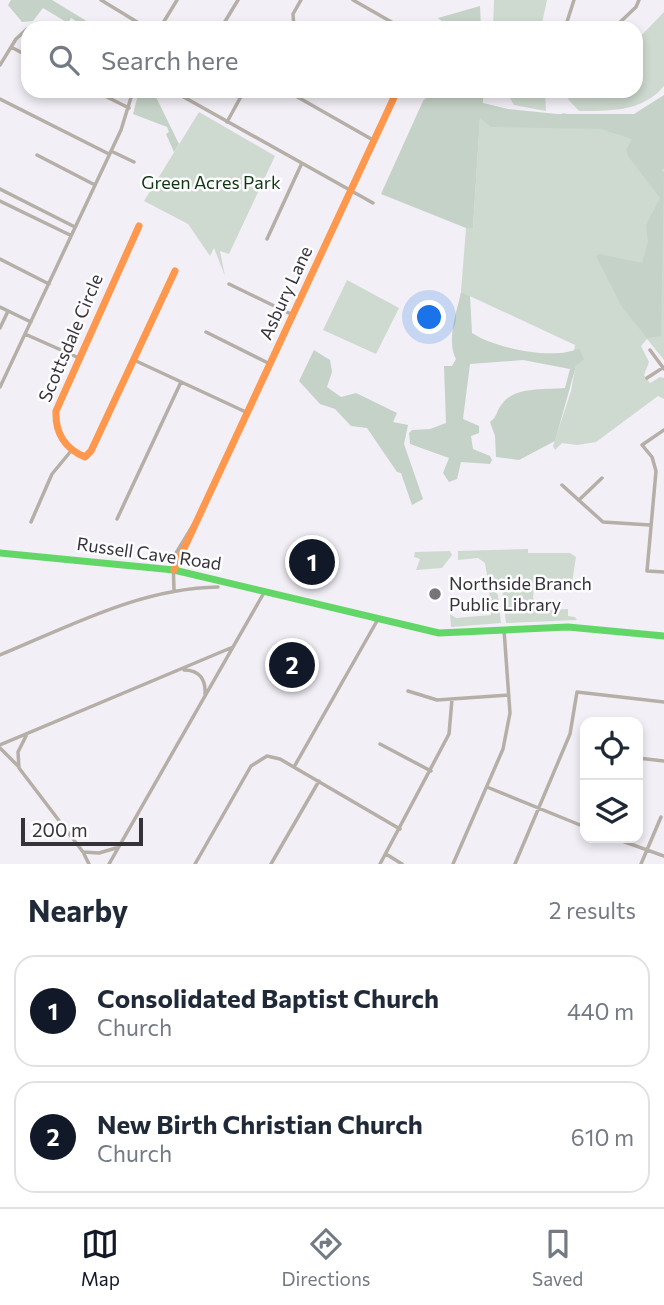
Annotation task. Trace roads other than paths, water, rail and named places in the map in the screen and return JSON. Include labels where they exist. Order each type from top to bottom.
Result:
[{"type":"street","points":[[101,0],[136,21]]},
{"type":"street","points":[[164,21],[177,0]]},
{"type":"street","points":[[224,21],[238,0]]},
{"type":"street","points":[[294,21],[293,14],[301,0]]},
{"type":"street","points":[[353,0],[390,21]]},
{"type":"street","points":[[567,21],[574,0]]},
{"type":"street","points":[[621,21],[636,7],[639,0]]},
{"type":"street","points":[[0,65],[21,36]]},
{"type":"street","points":[[11,47],[21,52]]},
{"type":"street","points":[[109,98],[129,108]]},
{"type":"street","points":[[0,387],[110,153],[131,98]]},
{"type":"street","points":[[189,98],[301,165],[373,203]]},
{"type":"street","points":[[227,122],[240,98]]},
{"type":"street","points":[[299,98],[374,141]]},
{"type":"street","name":"Asbury Lane","points":[[174,569],[181,560],[394,98]]},
{"type":"street","points":[[0,99],[134,162]]},
{"type":"street","points":[[37,155],[95,185]]},
{"type":"street","points":[[267,239],[301,165]]},
{"type":"street","points":[[0,189],[75,227]]},
{"type":"street","points":[[0,201],[71,236]]},
{"type":"street","name":"Scottsdale Circle","points":[[71,451],[59,433],[55,416],[139,226]]},
{"type":"street","points":[[0,259],[49,284]]},
{"type":"street","points":[[31,522],[52,474],[71,451],[85,457],[89,454],[175,271]]},
{"type":"street","points":[[229,284],[293,315]]},
{"type":"street","points":[[0,307],[31,322]]},
{"type":"street","points":[[0,328],[8,311]]},
{"type":"street","points":[[206,332],[270,364]]},
{"type":"street","points":[[25,334],[79,358]]},
{"type":"street","points":[[646,378],[664,368],[650,350]]},
{"type":"street","points":[[134,360],[248,413]]},
{"type":"street","points":[[117,519],[181,382]]},
{"type":"street","points":[[664,430],[642,445],[652,457],[656,471],[647,571],[664,572]]},
{"type":"street","points":[[579,500],[602,478]]},
{"type":"street","points":[[562,485],[603,523],[651,525]]},
{"type":"street","name":"Russell Cave Road","points":[[0,552],[174,569],[377,621],[439,633],[568,627],[664,636]]},
{"type":"street","points":[[174,569],[174,590]]},
{"type":"street","points":[[0,655],[113,608],[174,590],[218,587]]},
{"type":"street","points":[[109,864],[265,592]]},
{"type":"street","points":[[295,767],[377,621]]},
{"type":"street","points":[[453,864],[507,739],[509,695],[504,630]]},
{"type":"street","points":[[89,864],[83,852],[0,747],[234,646]]},
{"type":"street","points":[[180,670],[195,671],[202,678],[206,686],[204,699]]},
{"type":"street","points":[[408,691],[430,699],[509,695]]},
{"type":"street","points":[[515,864],[570,734],[577,692],[664,702]]},
{"type":"street","points":[[380,864],[431,771],[451,728],[452,699]]},
{"type":"street","points":[[19,768],[19,747],[27,734]]},
{"type":"street","points":[[380,744],[431,771]]},
{"type":"street","points":[[195,864],[251,766],[261,757],[272,756],[295,767],[400,829]]},
{"type":"street","points":[[643,759],[664,761]]},
{"type":"street","points":[[271,864],[318,781]]},
{"type":"street","points":[[487,787],[580,825]]},
{"type":"street","points":[[641,864],[661,817]]},
{"type":"street","points":[[629,843],[664,856]]},
{"type":"street","points":[[83,852],[99,853],[119,847]]},
{"type":"street","points":[[386,854],[402,864]]},
{"type":"place","name":"Consolidated Baptist Church","points":[[312,562]]},
{"type":"place","name":"Northside Branch Public Library","points":[[435,594]]},
{"type":"place","name":"New Birth Christian Church","points":[[292,665]]},
{"type":"park label","name":"Green Acres Park","points":[[211,183]]}]
